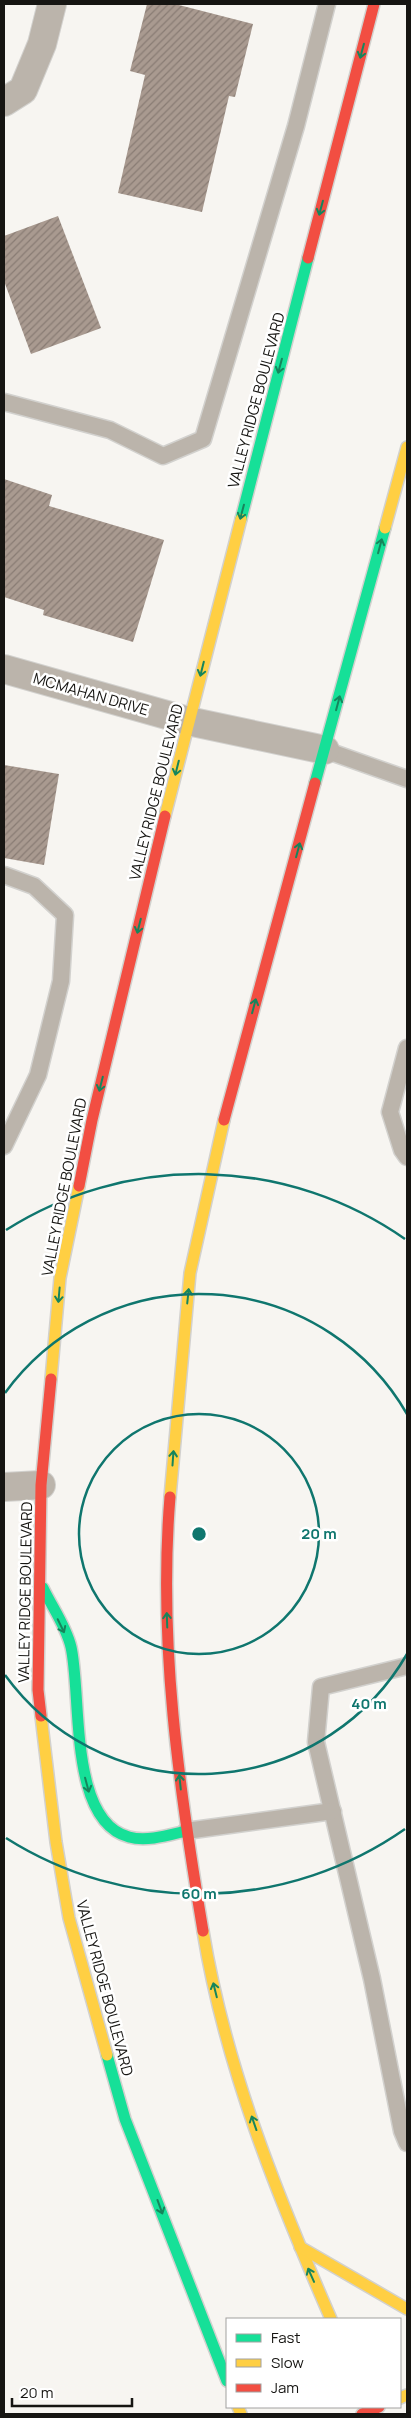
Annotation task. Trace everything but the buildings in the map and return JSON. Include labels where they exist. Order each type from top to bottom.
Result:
[{"type":"main road","name":"VALLEY RIDGE BOULEVARD","points":[[226,2378],[185,2276],[146,2167],[126,2118],[68,1918],[56,1842],[38,1690],[41,1485],[60,1278],[75,1198],[188,721],[374,4]]},
{"type":"main road","points":[[331,2318],[288,2221],[237,2074],[207,1958],[186,1830],[169,1678],[165,1556],[190,1273],[237,1071],[407,447]]},
{"type":"main road","points":[[40,1582],[71,1646],[85,1780],[93,1806],[105,1825],[127,1837],[154,1838],[186,1830]]},
{"type":"main road","points":[[300,2248],[407,2309]]},
{"type":"street","points":[[4,102],[22,90],[42,44],[52,4]]},
{"type":"street","name":"MCMAHAN DRIVE","points":[[4,669],[188,721],[325,750]]},
{"type":"street","points":[[4,1487],[41,1485]]},
{"type":"lane","points":[[4,402],[110,430],[163,456],[203,439],[296,126],[327,4]]},
{"type":"lane","points":[[325,750],[407,779]]},
{"type":"lane","points":[[4,875],[34,886],[65,915],[61,981],[38,1075],[4,1146]]},
{"type":"lane","points":[[407,1048],[390,1112],[402,1150],[407,1157]]},
{"type":"lane","points":[[407,1666],[321,1687],[316,1742],[372,1978],[402,2131],[407,2143]]},
{"type":"lane","points":[[186,1830],[333,1811]]},
{"type":"traffic: fast","points":[[241,519],[308,258]]},
{"type":"traffic: fast","points":[[315,783],[385,528]]},
{"type":"traffic: fast","points":[[43,1588],[62,1624],[71,1647],[81,1754],[87,1783],[96,1807],[109,1826],[129,1837],[143,1839],[186,1831]]},
{"type":"traffic: fast","points":[[107,2055],[125,2119],[226,2378]]},
{"type":"traffic: slow","points":[[385,528],[407,447]]},
{"type":"traffic: slow","points":[[165,816],[241,519]]},
{"type":"traffic: slow","points":[[170,1497],[190,1273],[224,1120]]},
{"type":"traffic: slow","points":[[51,1379],[60,1278],[79,1186]]},
{"type":"traffic: slow","points":[[41,1716],[56,1842],[69,1918],[107,2055]]},
{"type":"traffic: slow","points":[[203,1931],[225,2031],[255,2129],[291,2225],[331,2318]]},
{"type":"traffic: slow","points":[[300,2247],[407,2309]]},
{"type":"traffic: slow","points":[[401,2398],[407,2395]]},
{"type":"traffic: slow","points":[[238,2408],[241,2414]]},
{"type":"traffic: jam","points":[[308,258],[374,4]]},
{"type":"traffic: jam","points":[[224,1120],[315,783]]},
{"type":"traffic: jam","points":[[79,1186],[92,1120],[165,816]]},
{"type":"traffic: jam","points":[[41,1716],[38,1690],[41,1485],[51,1379]]},
{"type":"traffic: jam","points":[[170,1497],[167,1551],[167,1606],[173,1715],[186,1823],[203,1931]]},
{"type":"traffic: jam","points":[[362,2414],[377,2408]]}]
